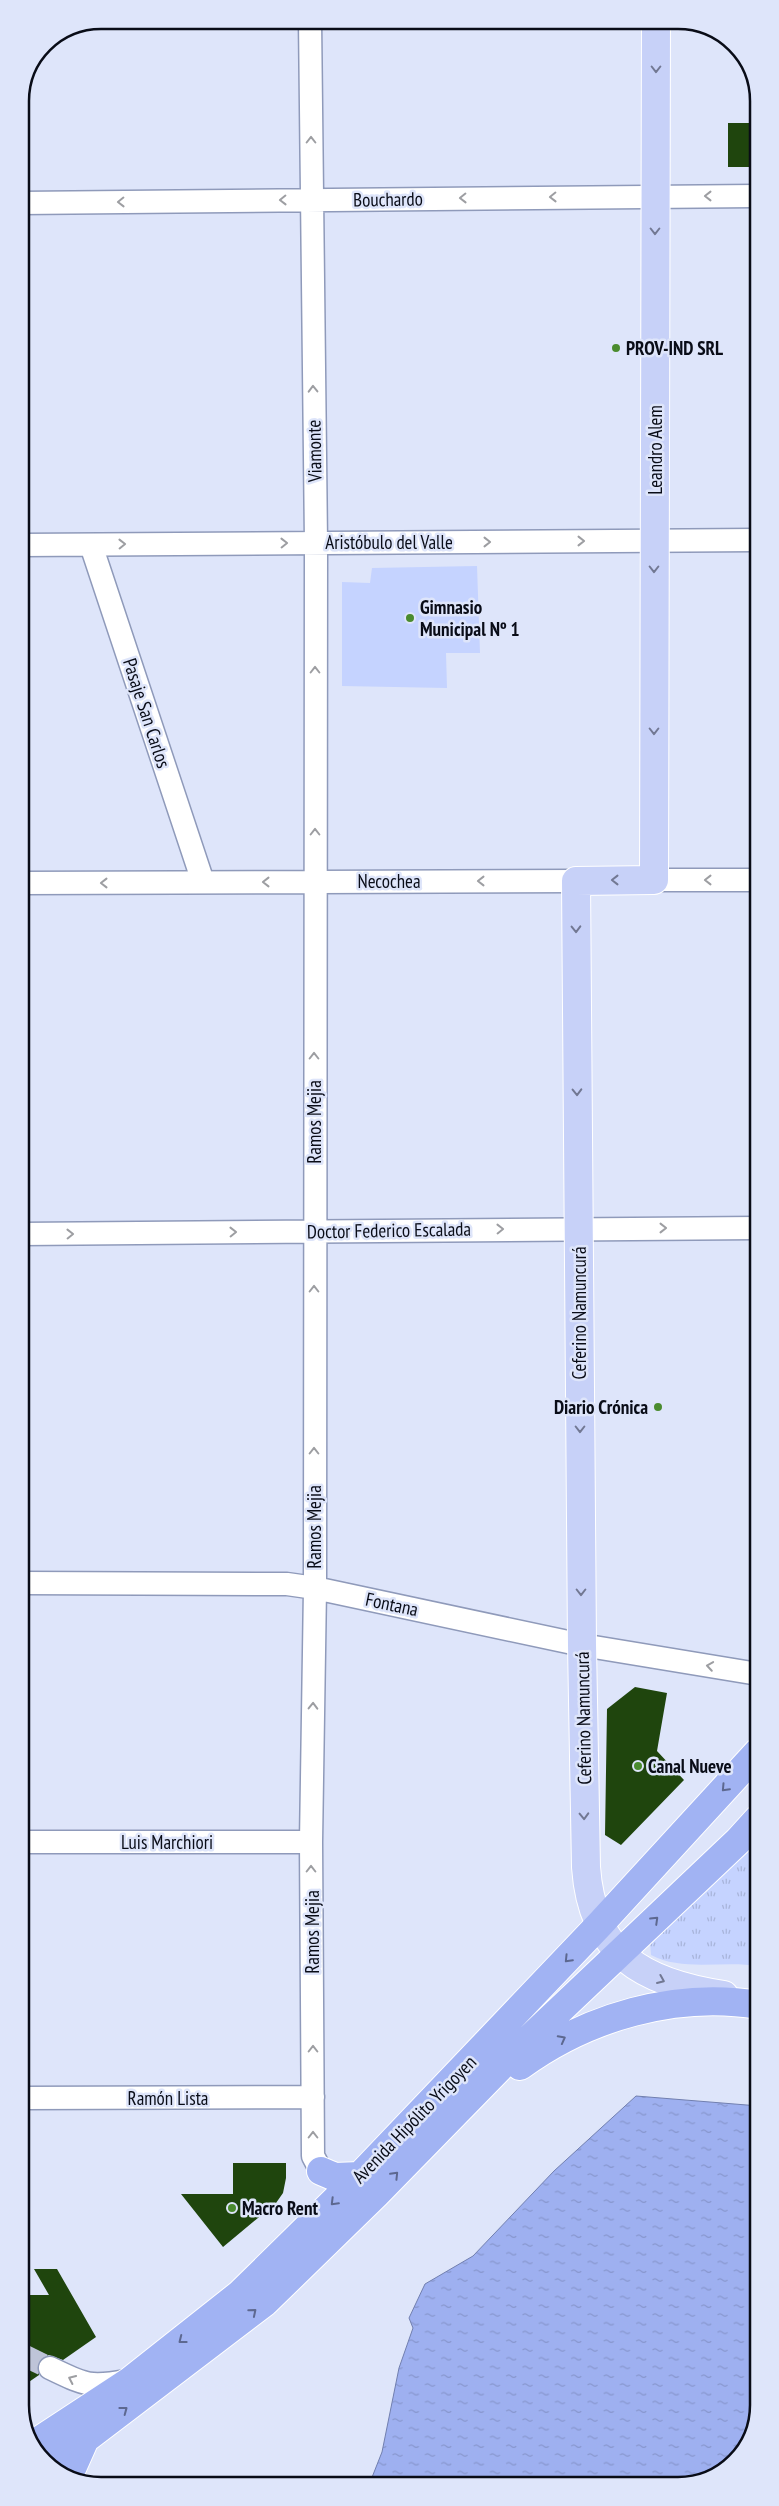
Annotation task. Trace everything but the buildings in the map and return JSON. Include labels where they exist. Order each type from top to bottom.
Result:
[{"type":"highway","name":"Avenida Hipólito Yrigoyen","points":[[41,2445],[130,2381],[234,2299],[360,2176],[601,1923],[750,1761]]},
{"type":"highway","points":[[439,2130],[510,2058],[620,1954],[750,1826]]},
{"type":"highway","points":[[439,2130],[532,2057],[561,2039],[589,2026],[648,2009],[683,2003],[714,2001],[750,2003]]},
{"type":"highway","name":"Avenida Hipólito Yrigoyen","points":[[42,2446],[85,2439],[265,2302],[439,2130]]},
{"type":"highway","points":[[321,2171],[335,2177],[360,2176]]},
{"type":"highway","points":[[72,2471],[85,2439]]},
{"type":"main road","name":"Leandro Alem","points":[[654,880],[656,29]]},
{"type":"main road","name":"Necochea","points":[[576,881],[654,880]]},
{"type":"main road","name":"Ceferino Namuncurá","points":[[576,881],[582,1645],[586,1874],[590,1897],[601,1923],[620,1954]]},
{"type":"main road","points":[[620,1954],[645,1973],[677,1986],[750,2001]]},
{"type":"street","name":"Viamonte","points":[[310,29],[316,542],[315,881]]},
{"type":"street","name":"Bouchardo","points":[[29,203],[750,196]]},
{"type":"street","name":"Aristóbulo del Valle","points":[[29,545],[750,540]]},
{"type":"street","name":"Pasaje San Carlos","points":[[92,545],[203,882]]},
{"type":"street","name":"Necochea","points":[[654,880],[750,880]]},
{"type":"street","name":"Ramos Mejia","points":[[315,881],[314,1588],[311,1842],[313,2156],[321,2171]]},
{"type":"street","name":"Necochea","points":[[29,883],[576,881]]},
{"type":"street","name":"Doctor Federico Escalada","points":[[29,1234],[750,1228]]},
{"type":"street","name":"Fontana","points":[[29,1582],[288,1584],[582,1645],[750,1673]]},
{"type":"street","name":"Luis Marchiori","points":[[29,1842],[311,1842]]},
{"type":"street","name":"Ramón Lista","points":[[29,2098],[313,2097]]},
{"type":"street","points":[[50,2368],[82,2383],[99,2386],[130,2381]]},
{"type":"green space","name":"Gimnasio Municipal Nº 1","points":[[477,566],[480,653],[446,653],[447,688],[342,686],[342,582],[370,583],[372,568]]},
{"type":"green space","points":[[750,1842],[750,1965],[690,1964],[663,1960],[651,1955],[650,1942]]},
{"type":"water","points":[[636,2096],[750,2105],[750,2405],[749,2419],[743,2437],[735,2449],[718,2465],[706,2472],[688,2477],[372,2477],[382,2452],[399,2368],[413,2328],[409,2318],[425,2284],[473,2256],[554,2171]]},
{"type":"tunnel","points":[[29,2358],[50,2368]]},
{"type":"place","name":"PROV-IND SRL","points":[[616,348]]},
{"type":"place","name":"Gimnasio Municipal Nº 1","points":[[410,618]]},
{"type":"place","name":"Diario Crónica","points":[[658,1407]]},
{"type":"place","name":"Canal Nueve","points":[[638,1766]]},
{"type":"place","name":"Macro Rent","points":[[232,2208]]}]
